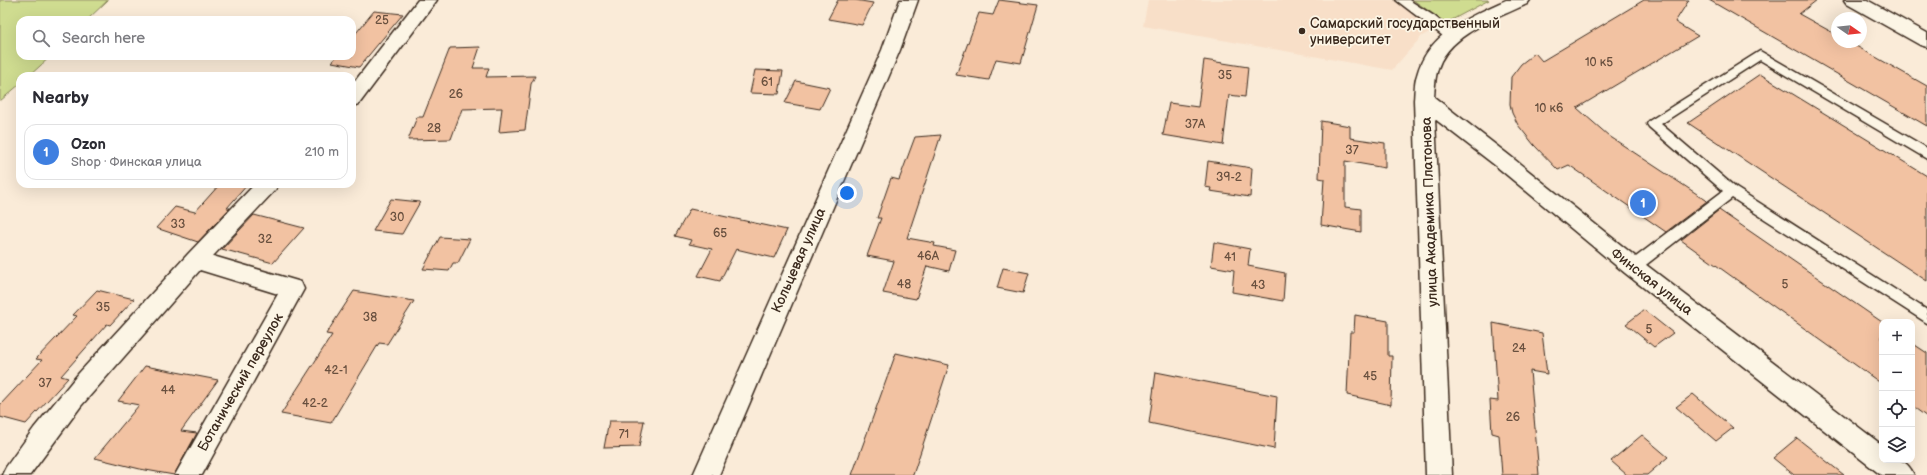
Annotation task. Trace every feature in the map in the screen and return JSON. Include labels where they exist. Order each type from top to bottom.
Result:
[{"type":"street","points":[[356,94],[428,0]]},
{"type":"street","name":"Кольцевая улица","points":[[706,475],[891,50],[908,0]]},
{"type":"street","name":"улица Академика Платонова","points":[[1439,475],[1424,100],[1426,75],[1435,54],[1451,36],[1521,0]]},
{"type":"street","points":[[1853,0],[1927,41]]},
{"type":"street","name":"Финская улица","points":[[1424,100],[1503,161],[1633,267],[1879,458]]},
{"type":"street","points":[[15,475],[37,441],[196,260],[264,188]]},
{"type":"street","name":"Ботанический переулок","points":[[188,475],[293,289],[196,260]]},
{"type":"street","name":"Финская улица","points":[[1886,463],[1902,475]]},
{"type":"lane","points":[[1401,0],[1430,19],[1451,36]]},
{"type":"lane","points":[[1927,154],[1760,55],[1653,124],[1732,191],[1927,317]]},
{"type":"lane","points":[[1633,267],[1732,191]]},
{"type":"shaded area","name":"Самарский государственный университет","points":[[1148,0],[1489,0],[1422,36],[1392,70],[1143,26]]},
{"type":"green space","points":[[0,0],[108,0],[91,16],[16,16],[16,60],[47,60],[33,72],[16,72],[16,87],[0,101]]},
{"type":"green space","points":[[1413,0],[1489,0],[1446,23]]},
{"type":"building","points":[[838,0],[855,0],[873,3],[862,25],[828,19]]},
{"type":"building","points":[[999,0],[1038,5],[1021,63],[996,59],[989,80],[956,75],[979,13],[993,15]]},
{"type":"building","points":[[1644,0],[1689,0],[1675,22],[1698,36],[1577,108],[1609,136],[1707,201],[1666,232],[1569,165],[1558,170],[1534,145],[1518,125],[1512,113],[1510,104],[1511,77],[1521,64],[1535,53],[1542,61]]},
{"type":"building","points":[[1709,0],[1817,0],[1799,14],[1831,32],[1831,48],[1860,48],[1927,86],[1927,126]]},
{"type":"building","points":[[374,11],[403,14],[359,67],[332,62],[334,60],[356,60],[356,33]]},
{"type":"building","points":[[480,47],[473,68],[489,68],[486,77],[535,76],[531,84],[525,130],[499,132],[502,108],[462,109],[451,139],[408,140],[417,117],[423,117],[450,48]]},
{"type":"building","points":[[1204,60],[1248,67],[1245,97],[1229,95],[1223,145],[1163,135],[1169,103],[1198,107]]},
{"type":"building","points":[[755,70],[783,71],[779,94],[750,93]]},
{"type":"building","points":[[1760,74],[1927,176],[1927,281],[1688,123]]},
{"type":"building","points":[[796,81],[830,88],[820,109],[785,103]]},
{"type":"building","points":[[1321,121],[1350,126],[1350,138],[1385,143],[1385,168],[1345,161],[1345,207],[1361,209],[1361,232],[1321,225],[1324,179],[1319,178]]},
{"type":"building","points":[[941,135],[907,238],[935,243],[934,246],[955,250],[949,271],[927,266],[916,299],[883,293],[894,261],[867,256],[881,218],[877,218],[891,178],[899,180],[915,137]]},
{"type":"building","points":[[1208,161],[1252,168],[1250,197],[1210,191],[1211,188],[1205,187]]},
{"type":"building","points":[[216,188],[244,188],[227,208],[230,208],[198,242],[156,228],[175,207],[195,212]]},
{"type":"building","points":[[391,199],[420,202],[402,234],[373,231]]},
{"type":"building","points":[[690,209],[787,230],[774,258],[736,249],[720,281],[698,276],[712,249],[689,244],[691,240],[675,236]]},
{"type":"building","points":[[1719,210],[1879,320],[1879,382],[1681,240]]},
{"type":"building","points":[[254,215],[304,228],[273,263],[222,249]]},
{"type":"building","points":[[440,237],[470,239],[458,263],[453,263],[449,271],[423,269]]},
{"type":"building","points":[[1214,242],[1250,249],[1248,266],[1285,273],[1283,301],[1232,292],[1234,270],[1211,266]]},
{"type":"building","points":[[1003,268],[1029,273],[1023,293],[997,288]]},
{"type":"building","points":[[97,290],[134,299],[110,325],[107,324],[61,376],[68,378],[26,424],[0,417],[0,405],[42,360],[36,359],[77,316],[73,315]]},
{"type":"building","points":[[354,291],[414,301],[387,344],[379,343],[331,423],[281,414],[332,335],[326,334]]},
{"type":"building","points":[[1644,310],[1673,333],[1654,347],[1626,324]]},
{"type":"building","points":[[1355,315],[1388,321],[1388,356],[1392,356],[1391,405],[1347,395],[1350,332],[1354,332]]},
{"type":"building","points":[[1493,323],[1542,333],[1547,374],[1530,371],[1539,475],[1502,475],[1499,435],[1492,433],[1490,400],[1498,401]]},
{"type":"building","points":[[1915,345],[1927,353],[1927,417],[1915,408]]},
{"type":"building","points":[[896,353],[949,365],[913,475],[852,475]]},
{"type":"building","points":[[145,366],[218,380],[181,431],[197,433],[174,475],[140,469],[95,458],[139,405],[118,401]]},
{"type":"building","points":[[1156,372],[1277,396],[1274,449],[1149,423]]},
{"type":"building","points":[[1693,394],[1733,428],[1716,441],[1676,407]]},
{"type":"building","points":[[609,421],[644,421],[639,447],[604,448]]},
{"type":"building","points":[[1642,435],[1668,457],[1647,475],[1627,475],[1611,461]]},
{"type":"building","points":[[1797,438],[1844,475],[1794,475],[1773,458]]},
{"type":"place","name":"Самарский государственный университет","points":[[1302,31]]},
{"type":"place","name":"Ozon","points":[[1643,203]]}]
